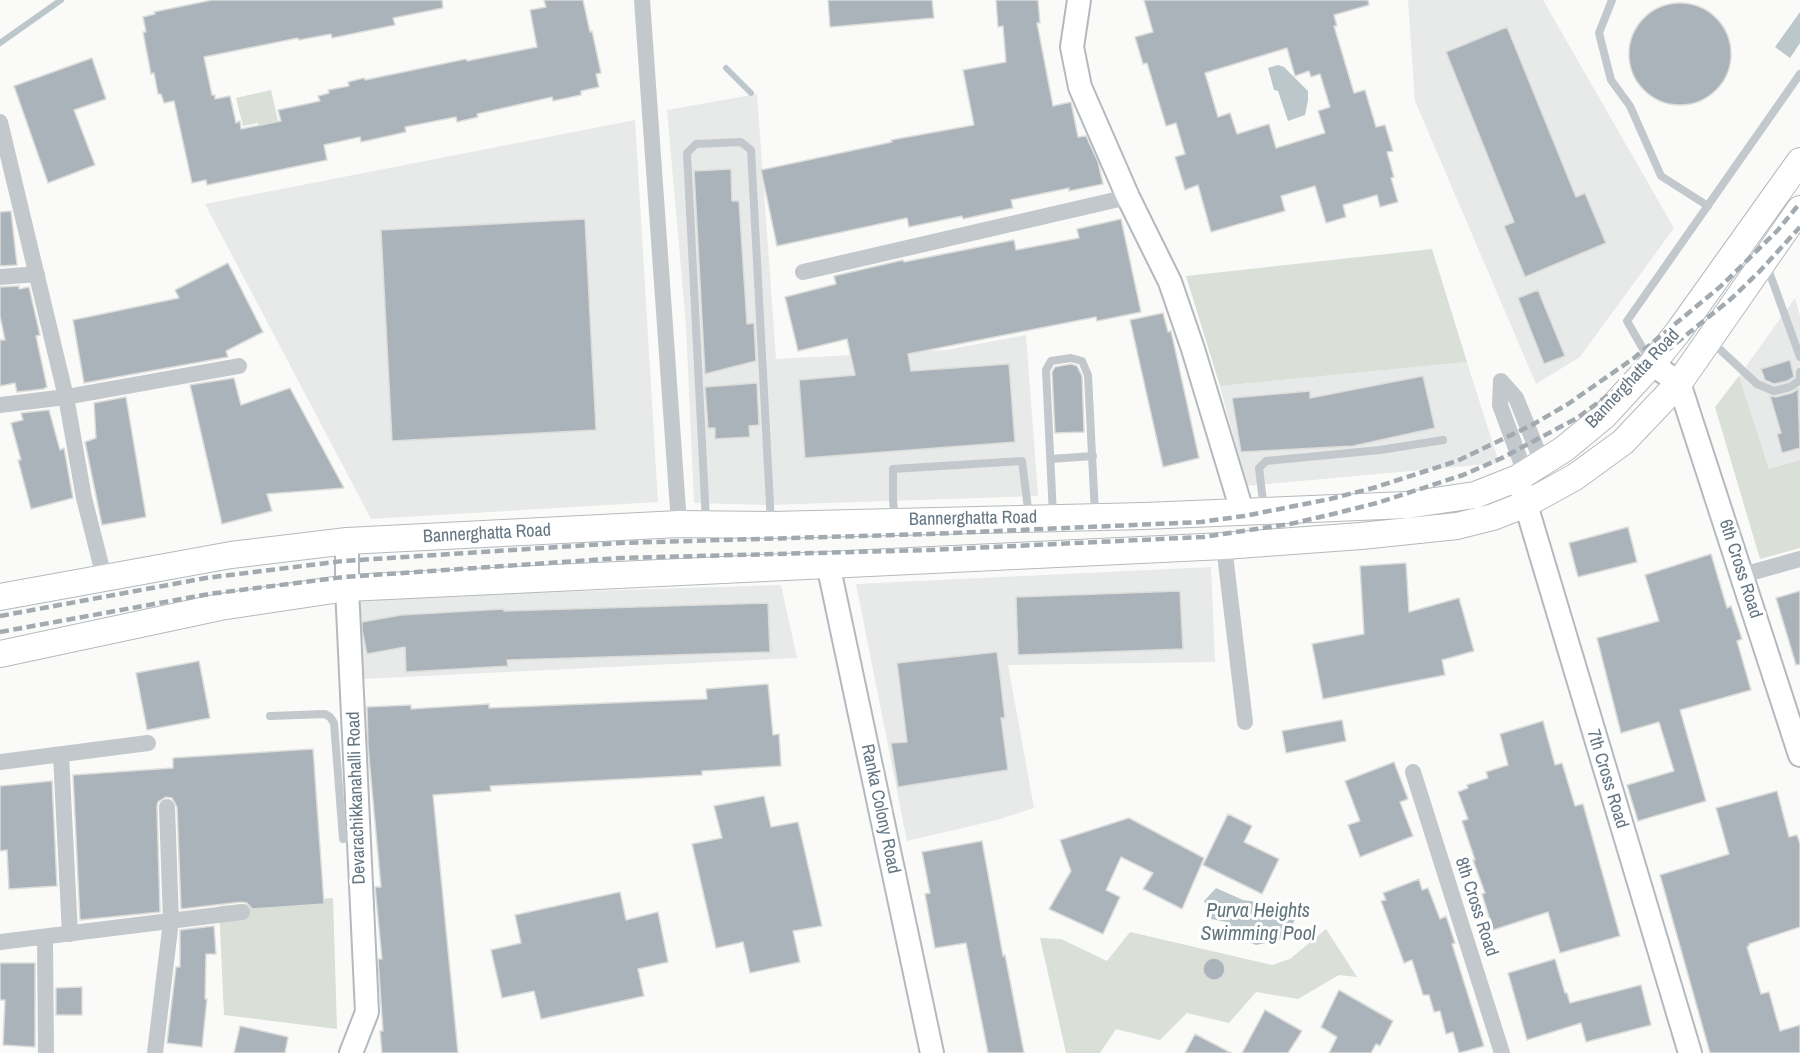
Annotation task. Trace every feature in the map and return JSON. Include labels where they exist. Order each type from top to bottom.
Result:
[{"type":"main road","name":"Bannerghatta Road","points":[[0,597],[231,555],[347,541],[679,524],[771,525],[1095,517],[1407,505],[1475,495],[1528,471],[1564,449],[1604,416],[1678,332],[1800,161]]},
{"type":"main road","name":"Bannerghatta Road","points":[[0,654],[220,607],[347,588],[1224,546],[1457,526],[1493,517],[1526,504],[1575,477],[1623,442],[1679,383],[1800,209]]},
{"type":"street","points":[[642,0],[679,524]]},
{"type":"street","points":[[1079,0],[1072,47],[1080,87],[1128,197],[1170,282],[1253,511]]},
{"type":"street","points":[[0,122],[5,171],[37,274],[66,397],[84,498],[104,577]]},
{"type":"street","points":[[803,272],[1128,197]]},
{"type":"street","points":[[0,277],[37,274]]},
{"type":"street","points":[[1652,364],[1679,383]]},
{"type":"street","points":[[0,405],[66,397],[239,366]]},
{"type":"street","name":"6th Cross Road","points":[[1679,383],[1800,755]]},
{"type":"street","name":"7th Cross Road","points":[[1528,471],[1526,504],[1690,1053]]},
{"type":"street","name":"Devarachikkanahalli Road","points":[[347,541],[347,588],[367,1012],[351,1053]]},
{"type":"street","points":[[1224,546],[1245,722]]},
{"type":"street","points":[[1743,575],[1800,559]]},
{"type":"street","name":"Ranka Colony Road","points":[[828,564],[932,1053]]},
{"type":"street","points":[[0,762],[148,743]]},
{"type":"street","points":[[61,755],[70,934]]},
{"type":"street","name":"8th Cross Road","points":[[1413,772],[1502,1053]]},
{"type":"street","points":[[155,1053],[171,921],[167,807]]},
{"type":"street","points":[[0,942],[242,912]]},
{"type":"street","points":[[45,937],[46,1053]]},
{"type":"lane","points":[[1612,0],[1599,33],[1611,80],[1630,106],[1661,176],[1708,206]]},
{"type":"lane","points":[[1652,364],[1627,321],[1800,74]]},
{"type":"lane","points":[[706,524],[687,153],[696,144],[741,142],[751,150],[771,525]]},
{"type":"lane","points":[[1765,260],[1800,357]]},
{"type":"lane","points":[[1709,339],[1757,384],[1774,391],[1790,387],[1800,380],[1800,372]]},
{"type":"lane","points":[[1041,518],[1050,459],[1046,370],[1051,361],[1071,358],[1082,361],[1087,370],[1095,517]]},
{"type":"lane","points":[[1253,511],[1259,468],[1266,461],[1380,450],[1443,440]]},
{"type":"lane","points":[[1050,459],[1093,456]]},
{"type":"lane","points":[[896,521],[893,469],[1022,461],[1041,518]]},
{"type":"lane","points":[[270,716],[325,714],[330,717],[334,723],[343,839],[359,838]]},
{"type":"shaded area","points":[[1408,0],[1543,0],[1674,228],[1580,357],[1536,384],[1415,101]]},
{"type":"shaded area","points":[[271,90],[281,134],[261,138],[258,123],[243,126],[236,98]]},
{"type":"shaded area","points":[[757,94],[776,359],[946,350],[1026,335],[1038,496],[769,505],[694,503],[686,325],[667,110]]},
{"type":"shaded area","points":[[635,120],[658,502],[371,519],[205,204]]},
{"type":"shaded area","points":[[1432,249],[1467,362],[1220,386],[1186,276]]},
{"type":"shaded area","points":[[1795,298],[1800,316],[1800,460],[1769,469],[1739,376]]},
{"type":"shaded area","points":[[1467,362],[1499,463],[1246,486],[1220,386]]},
{"type":"shaded area","points":[[1739,376],[1769,469],[1800,460],[1800,548],[1760,559],[1715,407]]},
{"type":"shaded area","points":[[1211,567],[1215,662],[1008,665],[1034,808],[997,820],[907,841],[856,584]]},
{"type":"shaded area","points":[[781,585],[797,658],[362,679],[360,598]]},
{"type":"shaded area","points":[[333,898],[337,1029],[224,1015],[219,906]]},
{"type":"shaded area","points":[[1326,929],[1357,977],[1339,975],[1298,999],[1256,992],[1229,1023],[1187,1013],[1160,1040],[1116,1029],[1100,1053],[1066,1053],[1040,938],[1061,939],[1107,961],[1130,932],[1272,965],[1290,959]]},
{"type":"water","points":[[1800,12],[1800,43],[1790,58],[1775,47]]},
{"type":"water","points":[[1278,65],[1284,67],[1308,91],[1305,115],[1288,121],[1278,91],[1274,90],[1268,68]]},
{"type":"water","name":"Purva Heights Swimming Pool","points":[[1216,888],[1243,900],[1287,906],[1297,913],[1293,924],[1280,940],[1256,945],[1240,939],[1227,922],[1211,919],[1204,901]]},
{"type":"building","points":[[212,0],[442,0],[443,8],[393,18],[395,25],[332,38],[331,34],[299,40],[298,38],[204,57],[212,95],[215,95],[215,99],[230,96],[236,123],[240,121],[241,129],[281,121],[278,110],[320,101],[318,96],[329,93],[328,90],[349,86],[348,82],[537,47],[530,10],[546,7],[544,0],[583,0],[601,73],[596,74],[599,87],[581,91],[581,95],[553,101],[552,97],[477,114],[478,117],[457,122],[456,117],[405,127],[406,132],[361,142],[360,137],[324,145],[327,160],[207,185],[206,180],[192,183],[174,101],[164,103],[161,94],[158,94],[154,73],[151,74],[143,32],[146,32],[143,17],[155,14],[154,12]]},
{"type":"building","points":[[828,0],[932,0],[934,18],[830,27]]},
{"type":"building","points":[[996,0],[1038,0],[1040,23],[1037,23],[1053,106],[1071,102],[1078,137],[1086,136],[1098,162],[1103,184],[1069,191],[1069,188],[1011,200],[1013,208],[963,219],[962,216],[909,227],[907,218],[777,246],[761,170],[892,142],[891,140],[974,125],[963,70],[1006,62],[1003,26],[998,27]]},
{"type":"building","points":[[1144,0],[1368,0],[1369,5],[1334,15],[1337,26],[1334,26],[1354,93],[1365,90],[1376,127],[1385,125],[1393,151],[1387,152],[1398,202],[1380,207],[1377,195],[1343,205],[1346,217],[1326,223],[1315,186],[1281,196],[1285,211],[1211,232],[1198,185],[1185,190],[1175,157],[1185,154],[1176,123],[1166,126],[1147,63],[1143,64],[1135,37],[1153,32]],"holes":[[[1287,48],[1295,76],[1309,71],[1311,77],[1320,74],[1330,107],[1318,111],[1325,133],[1276,148],[1269,124],[1237,134],[1230,113],[1218,117],[1205,73]]]},
{"type":"building","points":[[1680,3],[1699,7],[1716,18],[1727,35],[1731,54],[1727,73],[1716,90],[1699,101],[1680,105],[1661,101],[1644,90],[1633,73],[1629,54],[1633,35],[1644,18],[1661,7]]},
{"type":"building","points":[[1507,27],[1576,197],[1585,193],[1606,243],[1525,277],[1504,226],[1514,222],[1446,52]]},
{"type":"building","points":[[92,58],[106,99],[74,110],[95,165],[48,183],[14,86]]},
{"type":"building","points":[[731,169],[732,201],[739,201],[747,324],[754,323],[756,361],[705,374],[694,171]]},
{"type":"building","points":[[11,211],[17,265],[0,266],[0,212]]},
{"type":"building","points":[[585,219],[596,430],[392,441],[381,230]]},
{"type":"building","points":[[1121,219],[1141,312],[1097,321],[1096,317],[908,354],[911,371],[1009,364],[1015,442],[805,458],[799,380],[855,375],[847,339],[798,351],[785,297],[836,284],[834,276],[903,260],[904,262],[1014,240],[1016,250],[1079,238],[1077,229]]},
{"type":"building","points":[[228,263],[263,332],[226,351],[228,357],[84,383],[73,320],[179,298],[175,290]]},
{"type":"building","points":[[19,286],[19,289],[29,287],[40,335],[36,336],[47,387],[17,392],[15,383],[0,386],[0,340],[5,340],[0,316],[0,287]]},
{"type":"building","points":[[1538,290],[1565,356],[1544,364],[1518,298]]},
{"type":"building","points":[[1163,313],[1168,332],[1171,331],[1199,458],[1163,467],[1130,320]]},
{"type":"building","points":[[1790,360],[1794,377],[1774,384],[1765,380],[1761,369]]},
{"type":"building","points":[[1071,364],[1077,366],[1082,376],[1084,432],[1055,433],[1052,372],[1055,367]]},
{"type":"building","points":[[1423,376],[1435,428],[1353,446],[1241,452],[1232,398],[1310,391],[1310,398]]},
{"type":"building","points":[[234,378],[241,405],[290,388],[344,488],[267,494],[272,511],[222,524],[190,385]]},
{"type":"building","points":[[757,383],[759,425],[749,426],[750,437],[715,439],[715,428],[708,428],[705,387]]},
{"type":"building","points":[[1798,389],[1800,448],[1782,453],[1777,434],[1781,433],[1770,396],[1776,397],[1792,393]]},
{"type":"building","points":[[126,397],[146,517],[102,525],[85,442],[96,438],[94,403]]},
{"type":"building","points":[[49,410],[60,450],[64,448],[73,498],[31,509],[11,423],[23,420],[21,413]]},
{"type":"building","points":[[1628,527],[1637,562],[1578,577],[1569,543]]},
{"type":"building","points":[[1711,554],[1727,608],[1731,606],[1742,639],[1737,641],[1751,690],[1680,710],[1706,801],[1638,821],[1627,785],[1674,771],[1659,722],[1621,733],[1597,638],[1659,621],[1645,575]]},
{"type":"building","points":[[1406,563],[1409,612],[1459,598],[1474,651],[1442,660],[1445,675],[1323,699],[1312,644],[1364,634],[1360,566]]},
{"type":"building","points":[[1180,591],[1183,649],[1018,655],[1016,597]]},
{"type":"building","points":[[1800,591],[1800,664],[1796,665],[1776,598]]},
{"type":"building","points":[[768,603],[770,652],[507,660],[508,666],[406,672],[405,647],[367,654],[362,630],[362,622],[401,615],[504,609],[504,611]]},
{"type":"building","points":[[997,652],[1005,718],[1001,718],[1008,770],[898,787],[891,743],[907,742],[897,663]]},
{"type":"building","points":[[199,661],[210,718],[147,730],[136,673]]},
{"type":"building","points":[[768,684],[773,735],[779,734],[781,766],[702,771],[702,775],[490,786],[491,791],[433,795],[458,1053],[382,1053],[380,1031],[383,1031],[378,959],[382,959],[375,887],[381,887],[368,747],[367,707],[411,705],[411,709],[489,704],[489,708],[707,699],[706,689]]},
{"type":"building","points":[[1342,720],[1346,741],[1286,753],[1282,731]]},
{"type":"building","points":[[1543,721],[1555,765],[1562,763],[1575,806],[1583,804],[1620,936],[1560,953],[1548,912],[1493,930],[1482,894],[1485,893],[1462,821],[1468,819],[1458,792],[1468,788],[1467,785],[1488,778],[1486,772],[1508,765],[1500,734]]},
{"type":"building","points":[[313,749],[324,904],[252,909],[247,903],[241,902],[181,909],[177,807],[172,798],[166,797],[158,802],[157,807],[160,912],[80,920],[73,775],[173,768],[173,758]]},
{"type":"building","points":[[1394,762],[1408,799],[1400,802],[1413,836],[1360,857],[1348,825],[1360,821],[1345,781]]},
{"type":"building","points":[[52,781],[57,886],[9,889],[7,850],[0,851],[0,786]]},
{"type":"building","points":[[1777,791],[1789,837],[1797,835],[1800,844],[1800,927],[1749,944],[1747,947],[1761,994],[1769,992],[1780,1031],[1800,1025],[1800,1053],[1710,1053],[1660,875],[1729,854],[1716,808]]},
{"type":"building","points":[[764,796],[771,827],[798,822],[822,926],[793,931],[800,962],[750,973],[743,942],[716,948],[692,844],[722,838],[714,806]]},
{"type":"building","points":[[1228,814],[1252,826],[1244,842],[1279,859],[1262,894],[1203,865]]},
{"type":"building","points":[[1129,818],[1204,858],[1182,909],[1143,889],[1153,873],[1121,857],[1106,890],[1120,897],[1103,934],[1049,909],[1071,871],[1060,840]]},
{"type":"building","points":[[982,841],[1024,1053],[988,1053],[966,943],[935,948],[925,894],[930,893],[922,852]]},
{"type":"building","points":[[1419,879],[1422,890],[1428,888],[1440,919],[1446,916],[1455,943],[1452,944],[1484,1046],[1459,1053],[1453,1032],[1446,1034],[1440,1011],[1434,1012],[1429,995],[1423,995],[1412,960],[1404,963],[1381,901],[1386,900],[1383,893]]},
{"type":"building","points":[[620,892],[626,920],[658,912],[668,962],[638,969],[644,996],[541,1019],[534,991],[502,998],[491,950],[521,943],[515,915]]},
{"type":"building","points":[[214,926],[216,954],[206,954],[205,999],[207,999],[202,1047],[167,1043],[176,967],[180,967],[180,930]]},
{"type":"building","points":[[1214,958],[1222,961],[1225,969],[1222,977],[1214,980],[1206,977],[1203,969],[1206,961]]},
{"type":"building","points":[[1555,959],[1570,1003],[1641,985],[1651,1025],[1586,1042],[1581,1023],[1527,1040],[1508,973]]},
{"type":"building","points":[[0,963],[35,963],[35,1047],[3,1045],[5,1000],[0,1000]]},
{"type":"building","points":[[82,987],[82,1015],[56,1015],[56,988]]},
{"type":"building","points":[[1339,990],[1393,1021],[1380,1046],[1376,1044],[1371,1053],[1329,1053],[1337,1037],[1321,1027]]},
{"type":"building","points":[[1265,1010],[1302,1031],[1288,1053],[1242,1053]]},
{"type":"building","points":[[240,1026],[288,1037],[285,1053],[234,1053]]},
{"type":"building","points":[[1195,1034],[1231,1053],[1185,1053]]},
{"type":"waterway","points":[[0,43],[61,0]]},
{"type":"waterway","points":[[726,68],[751,93]]},
{"type":"railway","points":[[0,616],[206,578],[343,561],[620,543],[929,534],[1201,522],[1330,499],[1457,461],[1532,425],[1568,404],[1634,358],[1721,286],[1778,230],[1800,203]]},
{"type":"railway","points":[[0,632],[209,594],[344,577],[621,558],[930,550],[1203,537],[1290,524],[1377,503],[1463,475],[1502,458],[1577,418],[1643,370],[1732,298],[1800,227]]}]
